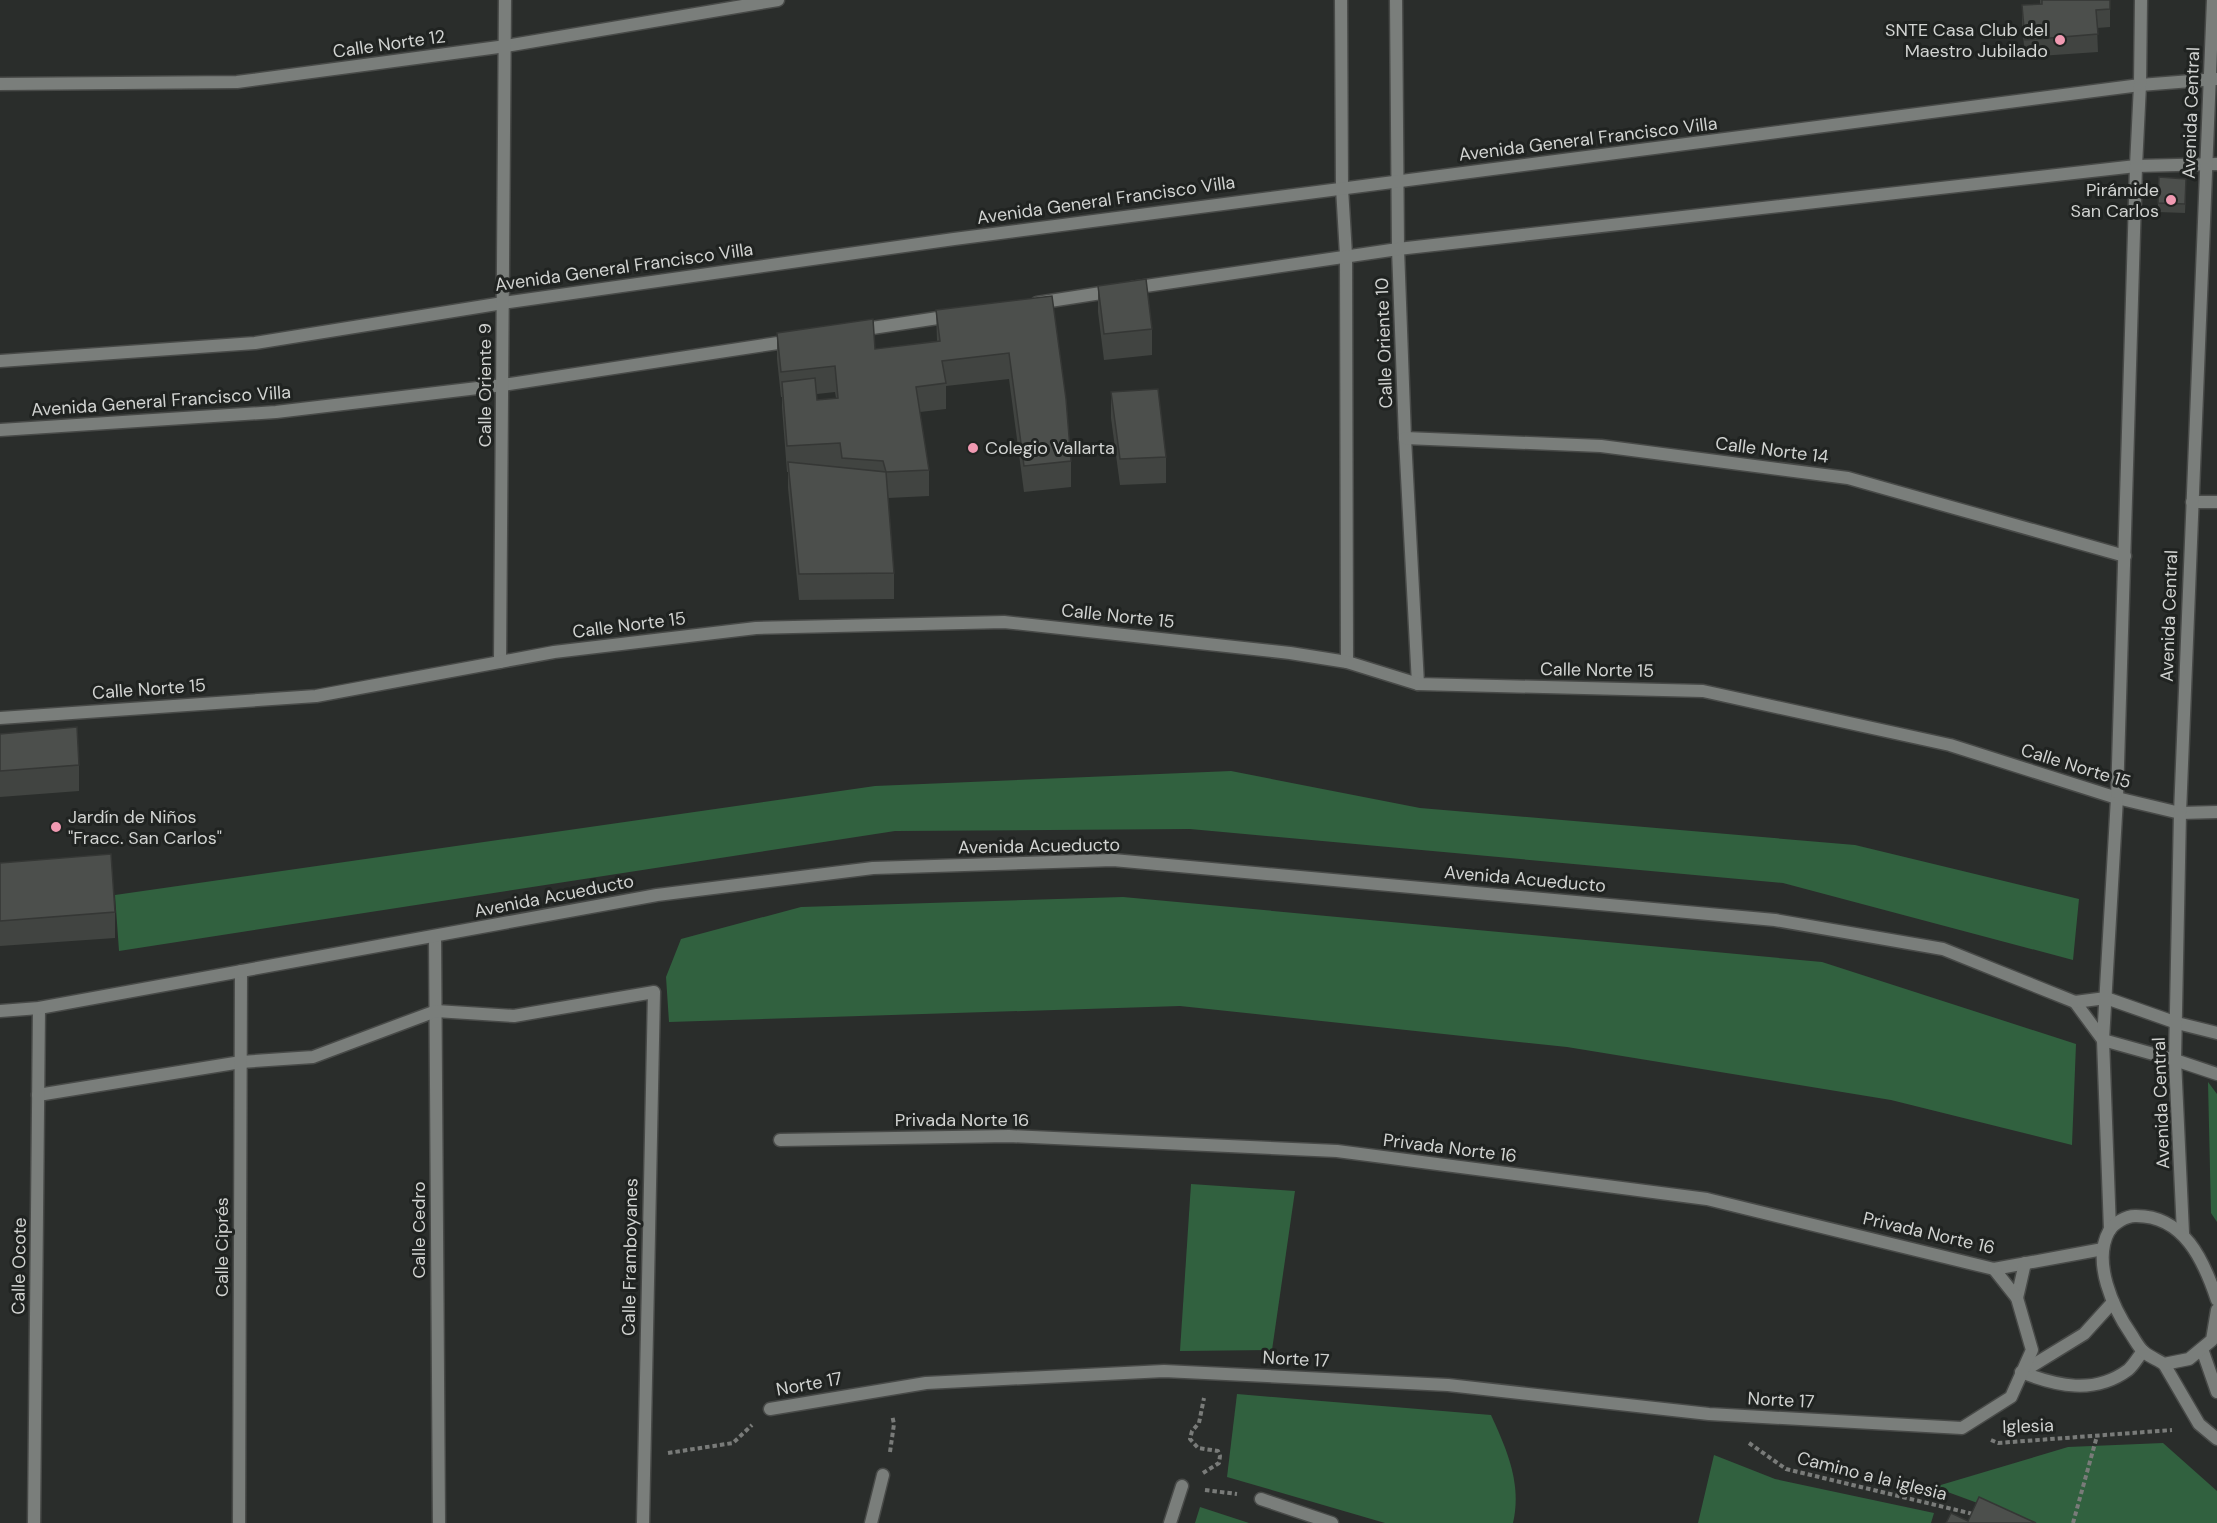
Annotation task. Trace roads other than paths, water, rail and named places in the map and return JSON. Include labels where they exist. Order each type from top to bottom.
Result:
[{"type":"street","name":"Calle Oriente 9","points":[[501,662],[505,0]]},
{"type":"street","name":"Calle Norte 12","points":[[0,84],[237,82],[506,46],[778,0]]},
{"type":"street","name":"Calle Oriente 10","points":[[1341,0],[1342,188],[1346,255],[1347,662]]},
{"type":"street","name":"Calle Oriente 10","points":[[1396,0],[1398,249],[1418,684]]},
{"type":"street","points":[[2141,0],[2117,798],[2103,1040],[2110,1230],[2103,1249],[2106,1287],[2123,1323],[2143,1351],[2164,1364],[2199,1424],[2217,1439]]},
{"type":"street","name":"Avenida Central","points":[[2183,1233],[2175,1060],[2180,813],[2192,502],[2212,164],[2213,0]]},
{"type":"street","name":"Avenida General Francisco Villa","points":[[0,362],[255,343],[503,303],[954,239],[2140,85],[2214,79]]},
{"type":"street","points":[[1030,304],[1346,255],[2136,165],[2212,164]]},
{"type":"street","points":[[843,333],[960,315]]},
{"type":"street","name":"Avenida General Francisco Villa","points":[[0,430],[276,412],[503,385],[807,338]]},
{"type":"street","name":"Calle Norte 14","points":[[1405,438],[1601,446],[1848,478],[2125,556]]},
{"type":"street","points":[[2192,502],[2217,502]]},
{"type":"street","name":"Calle Norte 15","points":[[0,718],[316,696],[554,652],[756,628],[1004,622],[1290,653],[1347,662],[1418,684],[1703,691],[1950,745],[2117,798],[2180,813],[2217,812]]},
{"type":"street","name":"Avenida Acueducto","points":[[0,1011],[39,1008],[657,895],[873,868],[1113,860],[1775,920],[1942,949],[2075,1002],[2106,998],[2177,1023],[2217,1032]]},
{"type":"street","name":"Calle Cedro","points":[[435,937],[439,1523]]},
{"type":"street","name":"Calle Ciprés","points":[[239,1523],[240,971]]},
{"type":"street","name":"Calle Framboyanes","points":[[436,1011],[514,1016],[654,992],[643,1523]]},
{"type":"street","points":[[2075,1002],[2103,1040],[2217,1074]]},
{"type":"street","name":"Calle Ocote","points":[[34,1523],[39,1008]]},
{"type":"street","points":[[38,1095],[241,1062],[314,1057],[436,1011]]},
{"type":"street","name":"Privada Norte 16","points":[[780,1140],[1009,1136],[1337,1151],[1707,1199],[1994,1269],[2103,1249]]},
{"type":"street","points":[[2110,1230],[2128,1216],[2150,1215],[2183,1233],[2206,1268],[2217,1300]]},
{"type":"street","points":[[2017,1298],[2025,1263]]},
{"type":"street","points":[[2206,1268],[2217,1276]]},
{"type":"street","points":[[1994,1269],[2017,1298],[2032,1350],[2021,1372]]},
{"type":"street","points":[[2021,1372],[2084,1334],[2113,1302]]},
{"type":"street","points":[[2164,1364],[2189,1359],[2214,1340],[2217,1310]]},
{"type":"street","points":[[2202,1350],[2217,1392]]},
{"type":"street","points":[[2021,1372],[2049,1383],[2081,1387],[2111,1379],[2130,1369],[2143,1351]]},
{"type":"street","name":"Norte 17","points":[[770,1409],[926,1383],[1164,1371],[1448,1385],[1709,1414],[1962,1428],[2011,1396],[2021,1372]]},
{"type":"street","points":[[871,1523],[883,1476]]},
{"type":"street","points":[[1170,1523],[1182,1486]]},
{"type":"street","points":[[1261,1499],[1332,1523]]},
{"type":"place","name":"SNTE Casa Club del Maestro Jubilado","points":[[2060,40]]},
{"type":"place","name":"Pirámide San Carlos","points":[[2171,200]]},
{"type":"place","name":"Colegio Vallarta","points":[[973,448]]},
{"type":"place","name":"Jardín de Niños \"Fracc. San Carlos\"","points":[[56,827]]}]
